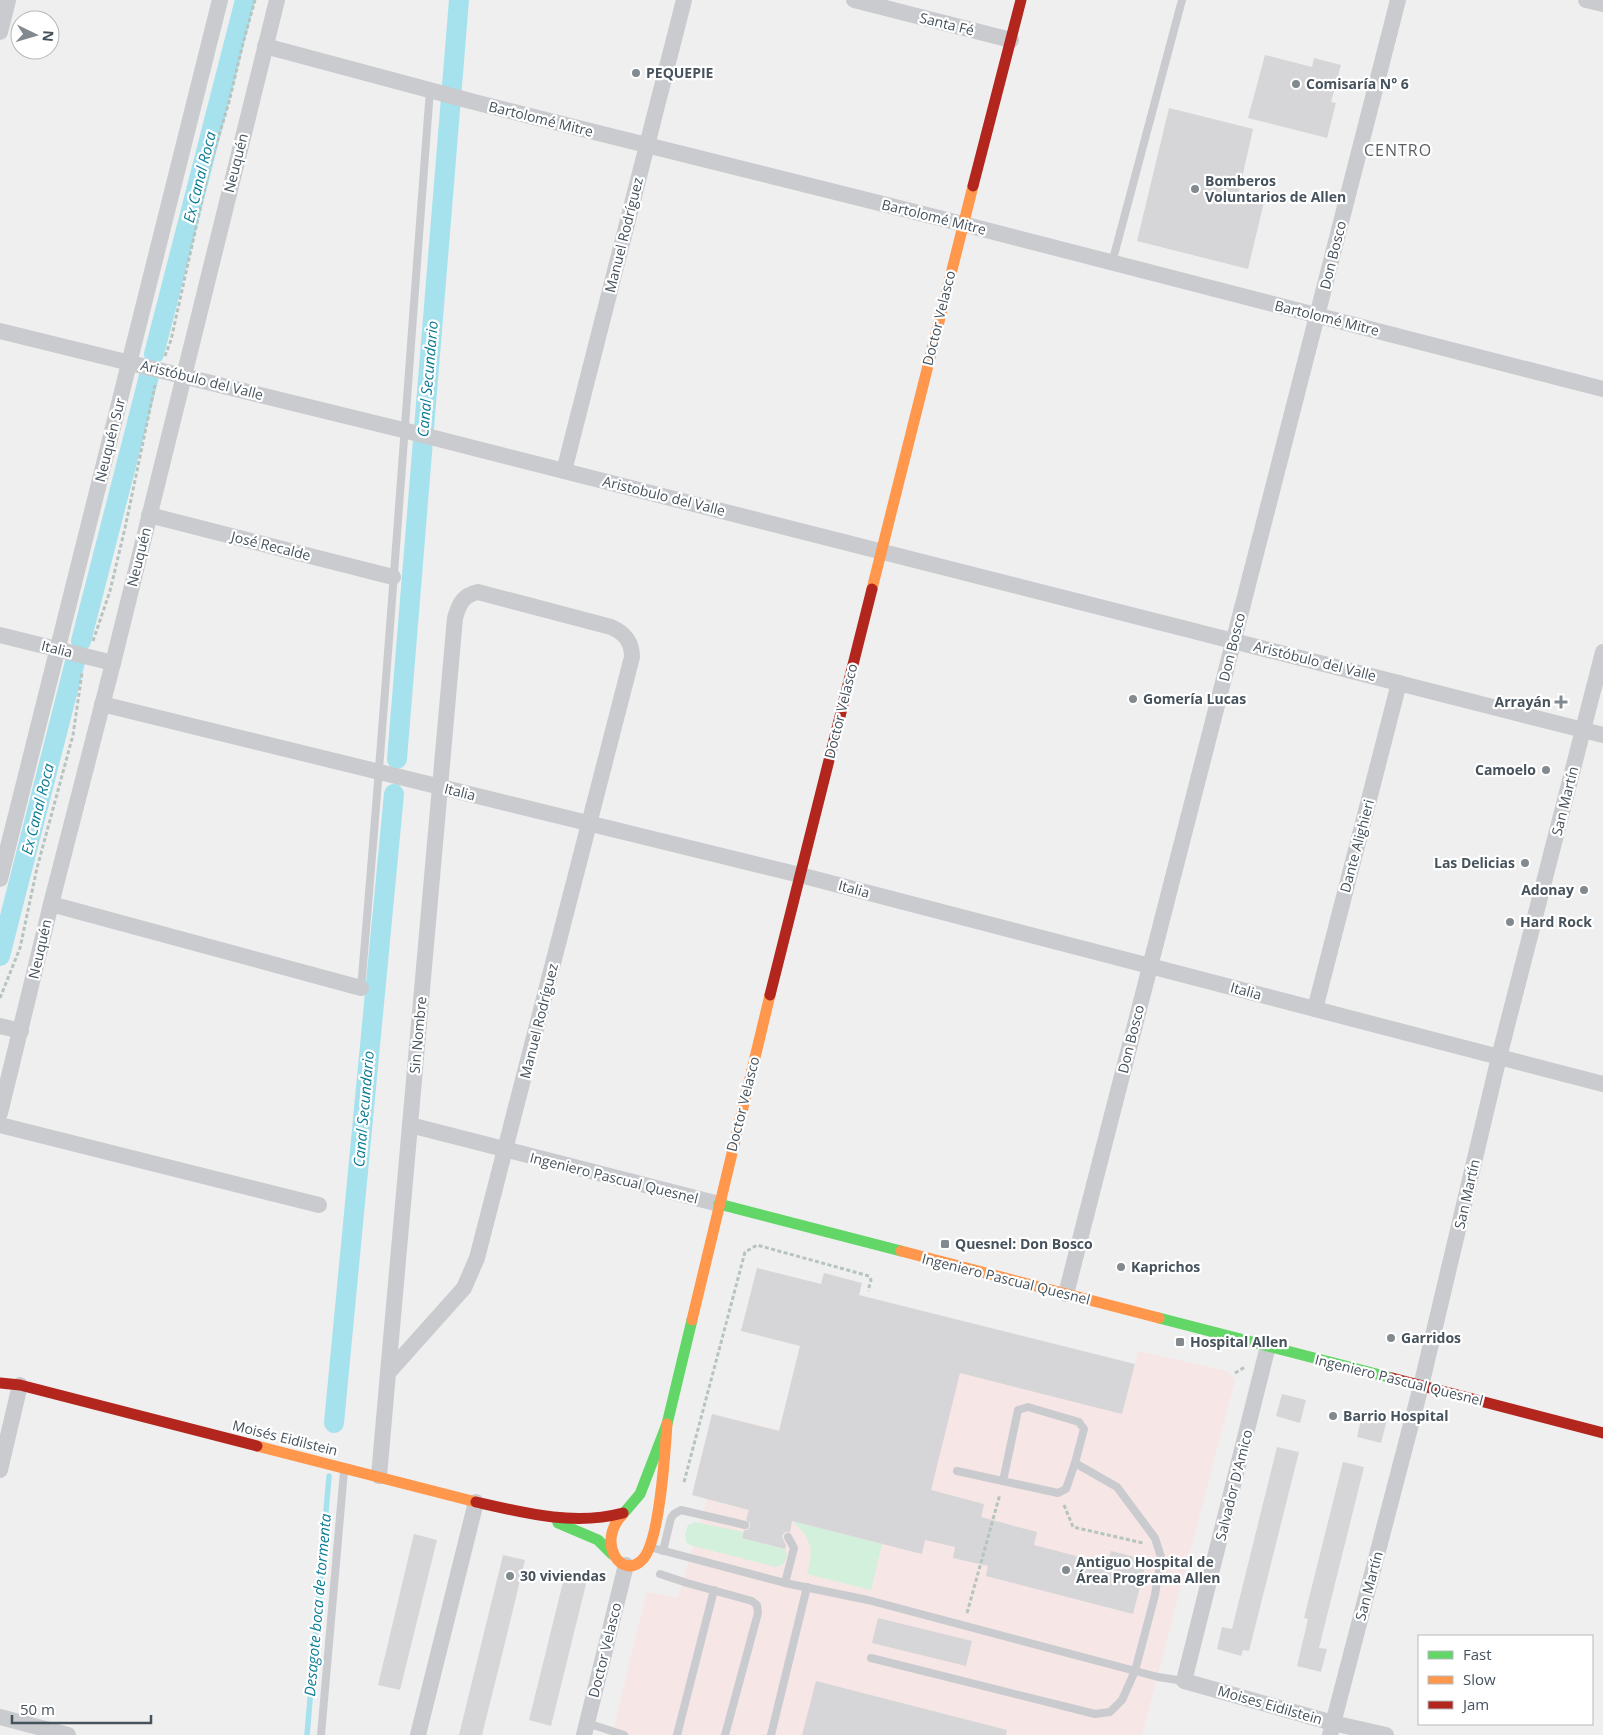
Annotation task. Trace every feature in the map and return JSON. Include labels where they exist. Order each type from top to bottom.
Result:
[{"type":"main road","name":"Doctor Velasco","points":[[612,1554],[610,1544],[611,1532],[616,1521],[640,1494],[667,1424],[718,1204],[800,875],[963,224],[1022,0]]},
{"type":"main road","name":"Ingeniero Pascual Quesnel","points":[[718,1204],[1603,1433]]},
{"type":"main road","name":"Moisés Eidilstein","points":[[0,1374],[20,1385]]},
{"type":"main road","name":"Moisés Eidilstein","points":[[0,1383],[20,1385],[476,1502],[543,1517],[598,1540],[612,1554]]},
{"type":"main road","name":"Doctor Velasco","points":[[651,1547],[663,1472],[667,1424]]},
{"type":"main road","points":[[625,1512],[638,1509],[646,1513],[651,1518],[654,1530]]},
{"type":"main road","name":"Moisés Eidilstein","points":[[543,1517],[598,1519],[625,1512]]},
{"type":"main road","points":[[612,1554],[618,1561],[626,1565],[636,1564],[640,1562],[651,1547]]},
{"type":"street","points":[[0,32],[8,0]]},
{"type":"street","name":"Neuquén Sur","points":[[0,879],[220,0]]},
{"type":"street","name":"Neuquén","points":[[0,1113],[277,0]]},
{"type":"street","name":"Manuel Rodríguez","points":[[564,471],[684,0]]},
{"type":"street","name":"Santa Fé","points":[[854,0],[1011,40]]},
{"type":"street","name":"Don Bosco","points":[[1066,1294],[1398,0]]},
{"type":"street","points":[[1586,0],[1603,4]]},
{"type":"street","name":"Bartolomé Mitre","points":[[265,46],[478,103],[963,224],[1603,389]]},
{"type":"street","name":"Aristóbulo del Valle","points":[[0,332],[446,441]]},
{"type":"street","name":"Aristobulo del Valle","points":[[446,441],[881,551]]},
{"type":"street","name":"José Recalde","points":[[149,515],[393,577]]},
{"type":"street","name":"Aristóbulo del Valle","points":[[881,551],[1603,735]]},
{"type":"street","name":"Manuel Rodríguez","points":[[388,1373],[464,1288],[477,1258],[590,823],[630,665],[632,650],[630,642],[624,635],[611,627],[485,593],[478,592],[466,596]]},
{"type":"street","name":"Sin Nombre","points":[[379,1476],[455,618],[460,602],[466,596]]},
{"type":"street","name":"Italia","points":[[0,635],[113,663]]},
{"type":"street","name":"San Martín","points":[[1331,1729],[1422,1386],[1499,1057],[1603,652]]},
{"type":"street","name":"Dante Alighieri","points":[[1315,1009],[1399,683]]},
{"type":"street","name":"Italia","points":[[102,704],[800,875],[1603,1084]]},
{"type":"street","points":[[51,904],[361,988]]},
{"type":"street","points":[[0,1026],[21,1031]]},
{"type":"street","points":[[0,1124],[319,1205]]},
{"type":"street","name":"Ingeniero Pascual Quesnel","points":[[410,1125],[718,1204]]},
{"type":"street","name":"Salvador D'Amico","points":[[1184,1681],[1268,1346]]},
{"type":"street","points":[[0,1470],[20,1385]]},
{"type":"street","points":[[418,1735],[476,1502]]},
{"type":"street","name":"Doctor Velasco","points":[[586,1729],[626,1565]]},
{"type":"street","name":"Moises Eidilstein","points":[[1184,1681],[1312,1716],[1331,1729],[1386,1735]]},
{"type":"street","points":[[0,1716],[68,1735]]},
{"type":"lane","points":[[1112,262],[1182,0]]},
{"type":"lane","points":[[361,988],[380,772],[430,90]]},
{"type":"lane","points":[[957,1471],[1058,1493],[1066,1489],[1084,1429],[1079,1422],[1028,1407],[1018,1410],[1003,1481]]},
{"type":"lane","points":[[871,1658],[1094,1714],[1110,1712],[1122,1700],[1135,1671],[1155,1595],[1161,1557],[1155,1538],[1117,1487],[1075,1463]]},
{"type":"lane","points":[[320,1735],[344,1468]]},
{"type":"lane","points":[[663,1551],[671,1518],[681,1510],[745,1525]]},
{"type":"lane","points":[[785,1583],[794,1548],[788,1537]]},
{"type":"lane","points":[[651,1547],[785,1583],[868,1600],[1135,1671],[1184,1681]]},
{"type":"lane","points":[[660,1574],[752,1601],[757,1605],[758,1613],[725,1735]]},
{"type":"lane","points":[[772,1735],[806,1587]]},
{"type":"lane","points":[[677,1735],[714,1590]]},
{"type":"lane","points":[[586,1729],[624,1735]]},
{"type":"path","points":[[0,998],[20,948],[37,868],[73,735],[81,676],[110,591],[153,390],[171,340],[209,169],[229,102],[255,0]]},
{"type":"path","points":[[681,1510],[683,1485],[745,1252],[757,1246],[869,1276],[871,1280],[868,1291]]},
{"type":"path","points":[[963,1626],[1003,1481]]},
{"type":"path","points":[[1058,1493],[1074,1527],[1157,1546]]},
{"type":"shaded area","points":[[757,1268],[821,1284],[824,1273],[862,1283],[859,1295],[1135,1364],[1138,1351],[1227,1371],[1235,1380],[1142,1735],[612,1735],[647,1592],[678,1598],[707,1499],[692,1495],[712,1414],[779,1430],[800,1346],[741,1331]]},
{"type":"green space","points":[[792,1521],[882,1544],[871,1590],[807,1574],[811,1551],[810,1544],[804,1533]]},
{"type":"green space","points":[[695,1522],[743,1532],[742,1538],[785,1549],[787,1555],[785,1561],[782,1565],[776,1567],[690,1545],[686,1542],[685,1534],[688,1525]]},
{"type":"building","name":"Comisaría N° 6","points":[[1265,55],[1312,67],[1314,58],[1341,65],[1331,102],[1336,103],[1327,138],[1248,118]]},
{"type":"building","name":"Bomberos Voluntarios de Allen","points":[[1169,108],[1253,129],[1238,196],[1264,202],[1248,269],[1137,241]]},
{"type":"building","points":[[757,1268],[821,1284],[824,1273],[862,1283],[859,1295],[1135,1364],[1122,1414],[960,1373],[931,1490],[984,1504],[981,1517],[1037,1532],[1034,1545],[1107,1564],[1111,1551],[1147,1560],[1133,1614],[986,1576],[988,1566],[953,1558],[955,1547],[925,1540],[922,1554],[792,1521],[790,1532],[785,1532],[782,1536],[786,1546],[785,1549],[742,1538],[744,1530],[750,1527],[750,1523],[746,1520],[749,1510],[692,1495],[712,1414],[779,1431],[800,1346],[741,1331]]},
{"type":"building","points":[[1282,1394],[1306,1400],[1300,1423],[1276,1416]]},
{"type":"building","points":[[1362,1414],[1387,1420],[1381,1443],[1357,1437]]},
{"type":"building","points":[[1277,1447],[1299,1452],[1249,1651],[1243,1650],[1241,1656],[1217,1649],[1222,1627],[1232,1629]]},
{"type":"building","points":[[1343,1462],[1364,1467],[1319,1648],[1327,1649],[1321,1672],[1297,1666],[1308,1619],[1304,1618]]},
{"type":"building","points":[[414,1534],[437,1540],[400,1690],[378,1685]]},
{"type":"building","points":[[503,1555],[525,1560],[502,1655],[482,1735],[459,1735]]},
{"type":"building","points":[[566,1570],[588,1576],[551,1726],[529,1720]]},
{"type":"building","points":[[878,1618],[972,1641],[966,1666],[872,1643]]},
{"type":"building","points":[[816,1681],[1007,1730],[1006,1735],[802,1735]]},
{"type":"waterway","name":"Ex Canal Roca","points":[[154,354],[245,0]]},
{"type":"waterway","name":"Canal Secundario","points":[[397,759],[459,0]]},
{"type":"waterway","name":"Ex Canal Roca","points":[[81,641],[149,376]]},
{"type":"waterway","name":"Ex Canal Roca","points":[[0,956],[75,662]]},
{"type":"waterway","name":"Canal Secundario","points":[[334,1423],[394,794]]},
{"type":"waterway","name":"Desagote boca de tormenta","points":[[307,1735],[329,1476]]},
{"type":"traffic: fast","points":[[719,1204],[901,1251]]},
{"type":"traffic: fast","points":[[1159,1318],[1392,1378]]},
{"type":"traffic: fast","points":[[623,1514],[640,1494],[667,1424],[692,1320]]},
{"type":"traffic: fast","points":[[558,1523],[598,1540],[612,1554]]},
{"type":"traffic: slow","points":[[872,589],[973,186]]},
{"type":"traffic: slow","points":[[692,1320],[770,995]]},
{"type":"traffic: slow","points":[[901,1251],[1159,1318]]},
{"type":"traffic: slow","points":[[623,1514],[615,1525],[611,1536],[611,1547],[620,1562],[627,1566],[635,1565],[643,1559],[654,1534],[661,1495],[667,1424]]},
{"type":"traffic: slow","points":[[257,1446],[476,1502]]},
{"type":"traffic: jam","points":[[973,186],[1021,0]]},
{"type":"traffic: jam","points":[[770,995],[872,589]]},
{"type":"traffic: jam","points":[[1392,1378],[1603,1433]]},
{"type":"traffic: jam","points":[[0,1383],[20,1385],[257,1446]]},
{"type":"traffic: jam","points":[[476,1502],[531,1514],[568,1518],[605,1517],[623,1513]]},
{"type":"place","name":"PEQUEPIE","points":[[636,73]]},
{"type":"place","name":"Comisaría N° 6","points":[[1296,84]]},
{"type":"place","name":"Bomberos Voluntarios de Allen","points":[[1195,189]]},
{"type":"place","name":"Gomería Lucas","points":[[1133,699]]},
{"type":"place","name":"Arrayán","points":[[1561,702]]},
{"type":"place","name":"Camoelo","points":[[1546,770]]},
{"type":"place","name":"Las Delicias","points":[[1525,863]]},
{"type":"place","name":"Adonay","points":[[1584,890]]},
{"type":"place","name":"Hard Rock","points":[[1510,922]]},
{"type":"place","name":"Quesnel: Don Bosco","points":[[945,1244]]},
{"type":"place","name":"Kaprichos","points":[[1121,1267]]},
{"type":"place","name":"Garridos","points":[[1391,1338]]},
{"type":"place","name":"Hospital Allen","points":[[1180,1342]]},
{"type":"place","name":"Barrio Hospital","points":[[1333,1416]]},
{"type":"place","name":"Antiguo Hospital de Área Programa Allen","points":[[1066,1570]]},
{"type":"place","name":"30 viviendas","points":[[510,1576]]},
{"type":"district","name":"CENTRO","points":[[1398,150]]}]
